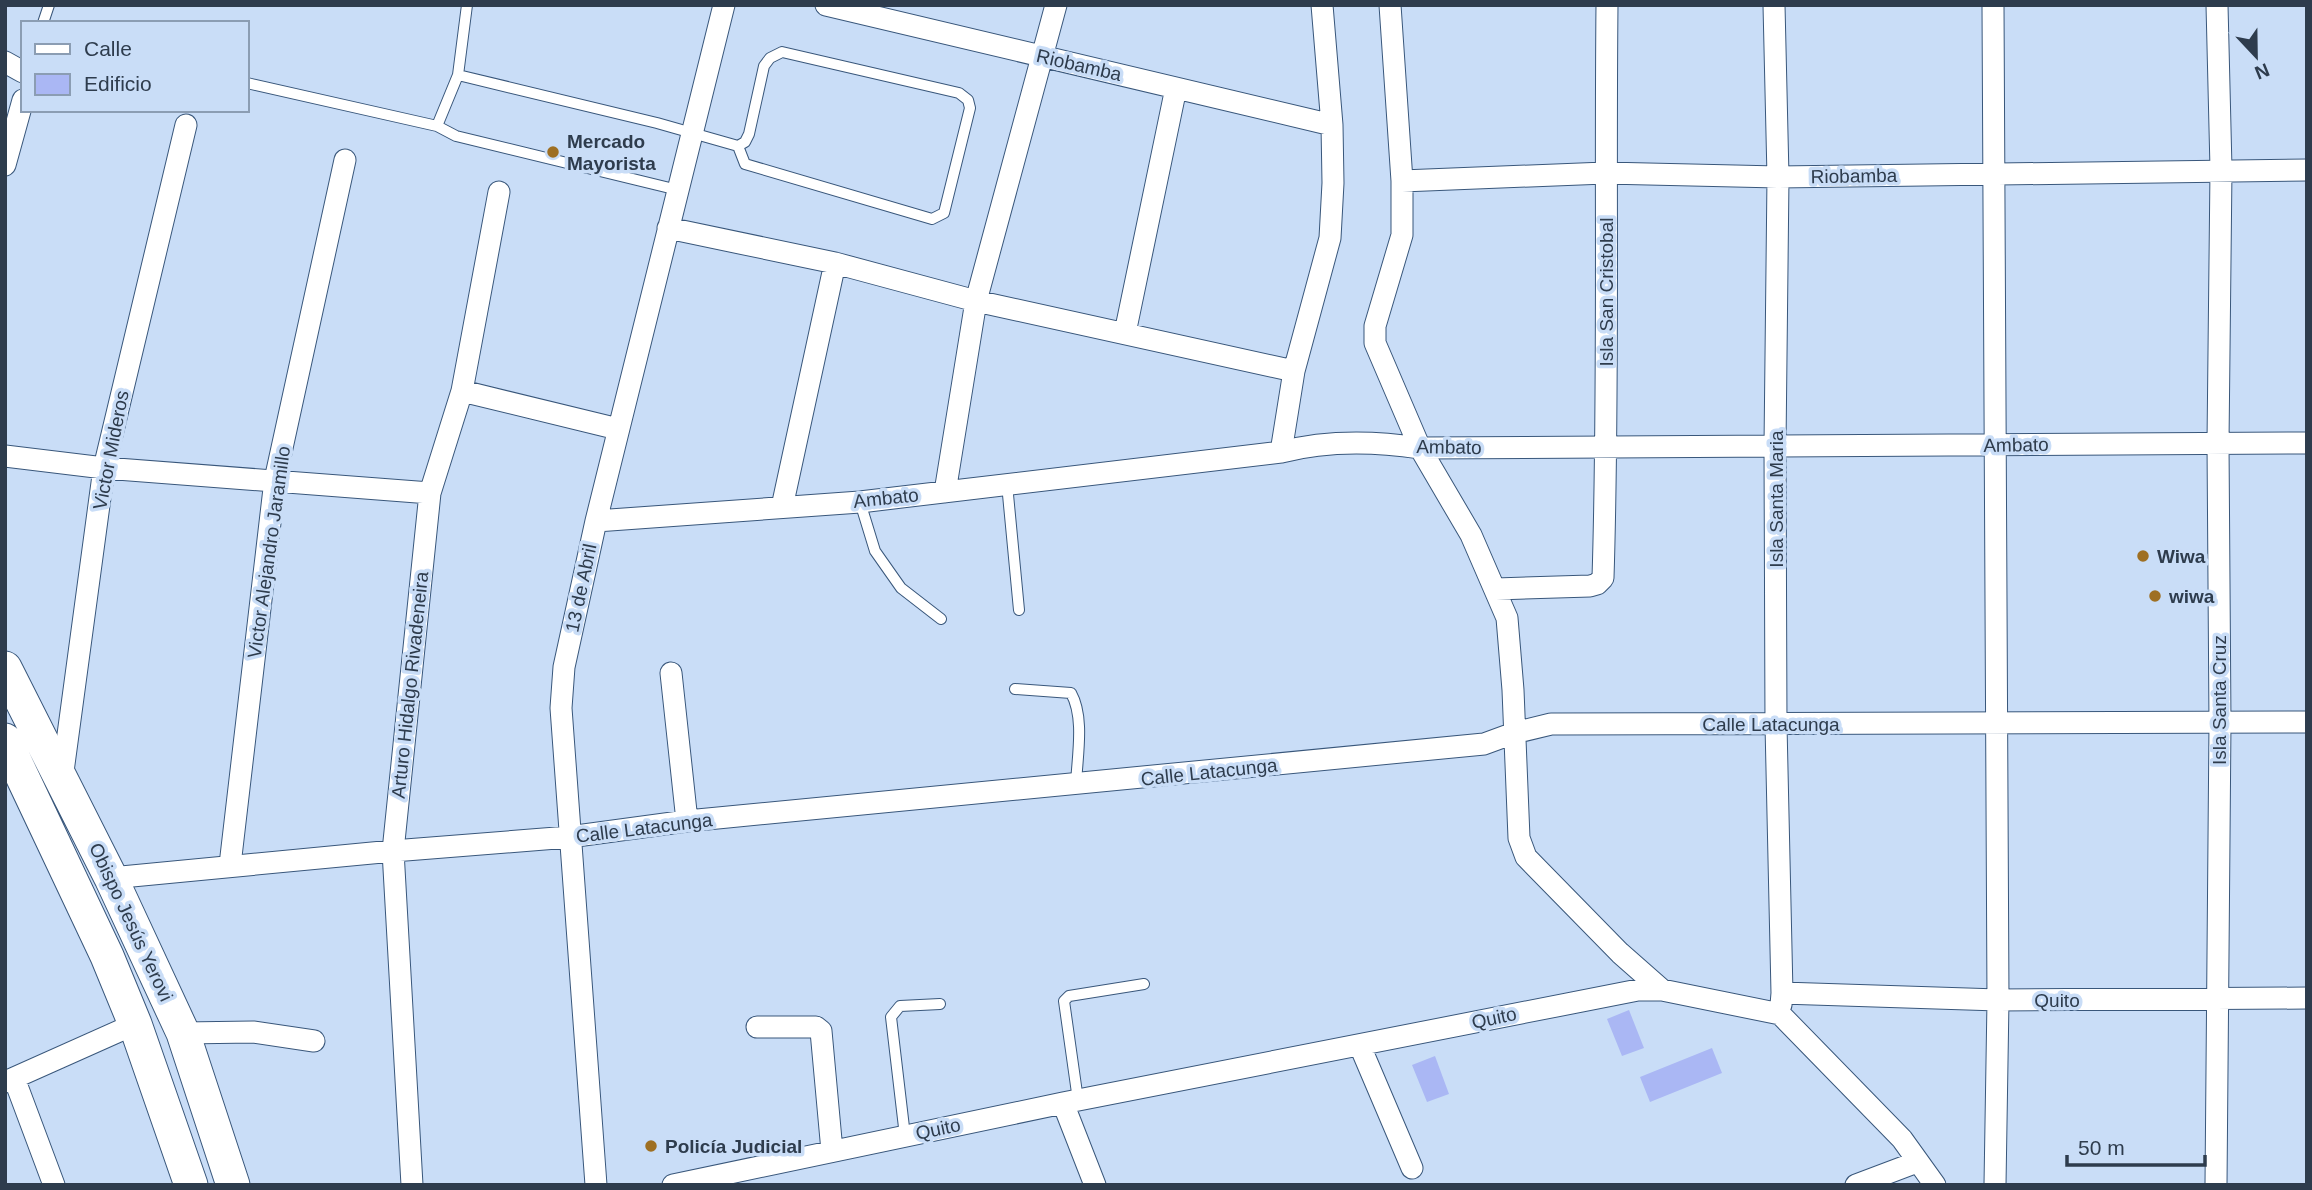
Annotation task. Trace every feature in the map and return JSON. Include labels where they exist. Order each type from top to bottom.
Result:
[{"type":"main road","name":"Obispo Jesús Yerovi","points":[[5,668],[111,878],[183,1033],[233,1185]]},
{"type":"main road","name":"Obispo Jesús Yerovi","points":[[5,740],[13,774],[76,887],[135,1024],[191,1185]]},
{"type":"street","name":"13 de Abril","points":[[596,1185],[569,838],[561,708],[564,667],[618,429],[724,5]]},
{"type":"street","name":"Riobamba","points":[[826,5],[896,13],[1043,56],[1332,125]]},
{"type":"street","points":[[945,492],[976,301],[1056,5]]},
{"type":"street","points":[[1281,452],[1294,370],[1330,238],[1332,125],[1322,5]]},
{"type":"street","points":[[1390,5],[1402,181],[1402,235],[1375,326],[1375,342],[1420,448],[1471,535],[1507,618],[1519,838],[1527,857],[1620,953],[1662,990]]},
{"type":"street","name":"Isla San Cristobal","points":[[1496,589],[1590,586],[1603,578],[1607,447],[1607,5]]},
{"type":"street","name":"Isla Santa Maria","points":[[1774,5],[1778,177],[1776,724],[1781,1003]]},
{"type":"street","points":[[1993,5],[1998,1000],[1995,1185]]},
{"type":"street","name":"Isla Santa Cruz","points":[[2216,1185],[2221,169],[2217,5]]},
{"type":"street","points":[[1125,333],[1176,88]]},
{"type":"street","points":[[5,165],[21,107]]},
{"type":"street","name":"Victor Mideros","points":[[62,779],[104,468],[186,125]]},
{"type":"street","name":"Victor Alejandro Jaramillo","points":[[230,865],[275,480],[345,160]]},
{"type":"street","name":"Riobamba","points":[[1402,181],[1605,173],[1778,177],[2221,169],[2307,170]]},
{"type":"street","name":"Arturo Hidalgo Rivadeneira","points":[[412,1185],[393,850],[430,493],[462,391],[499,192]]},
{"type":"street","points":[[668,228],[835,263],[976,301],[1294,370]]},
{"type":"street","points":[[782,507],[835,263]]},
{"type":"street","points":[[462,391],[618,429]]},
{"type":"street","name":"Ambato","points":[[596,521],[860,502],[1281,452],[1311,444],[1383,442],[1420,448],[2307,443]]},
{"type":"street","points":[[5,456],[104,468],[430,493]]},
{"type":"street","points":[[671,673],[687,821]]},
{"type":"street","name":"Calle Latacunga","points":[[111,878],[393,850],[569,838],[687,821],[1484,744],[1551,724],[2307,722]]},
{"type":"street","name":"Quito","points":[[673,1185],[718,1180],[832,1151],[1071,1101],[1638,990],[1662,990],[1781,1003],[2307,998]]},
{"type":"street","points":[[1781,1003],[1902,1139],[1935,1185]]},
{"type":"street","points":[[54,1185],[10,1080],[135,1024]]},
{"type":"street","points":[[757,1027],[816,1027],[821,1031],[832,1151]]},
{"type":"street","points":[[183,1033],[253,1032],[314,1041]]},
{"type":"street","points":[[1360,1046],[1412,1168]]},
{"type":"street","points":[[1071,1101],[1095,1185]]},
{"type":"street","points":[[1856,1185],[1917,1162]]},
{"type":"lane","points":[[437,126],[458,75],[467,5]]},
{"type":"lane","points":[[458,75],[738,146],[745,142],[749,134],[764,66],[770,58],[782,52],[959,93],[968,100],[970,108],[944,214],[932,219],[745,164],[738,146]]},
{"type":"lane","points":[[248,83],[437,126],[456,136],[677,190]]},
{"type":"lane","points":[[1007,484],[1018,610]]},
{"type":"lane","points":[[860,502],[875,551],[901,588],[940,619]]},
{"type":"lane","points":[[1015,689],[1071,693],[1075,701],[1078,725],[1076,785]]},
{"type":"lane","points":[[1071,1101],[1063,1001],[1069,996],[1144,984]]},
{"type":"lane","points":[[905,1136],[891,1017],[900,1006],[940,1004]]},
{"type":"building","points":[[1629,1010],[1644,1048],[1622,1056],[1607,1019]]},
{"type":"building","points":[[1712,1048],[1722,1073],[1650,1102],[1640,1077]]},
{"type":"building","points":[[1435,1056],[1449,1094],[1427,1102],[1412,1065]]},
{"type":"place","name":"Mercado Mayorista","points":[[553,152]]},
{"type":"place","name":"Wiwa","points":[[2143,556]]},
{"type":"place","name":"wiwa","points":[[2155,596]]},
{"type":"place","name":"Policía Judicial","points":[[651,1146]]}]
